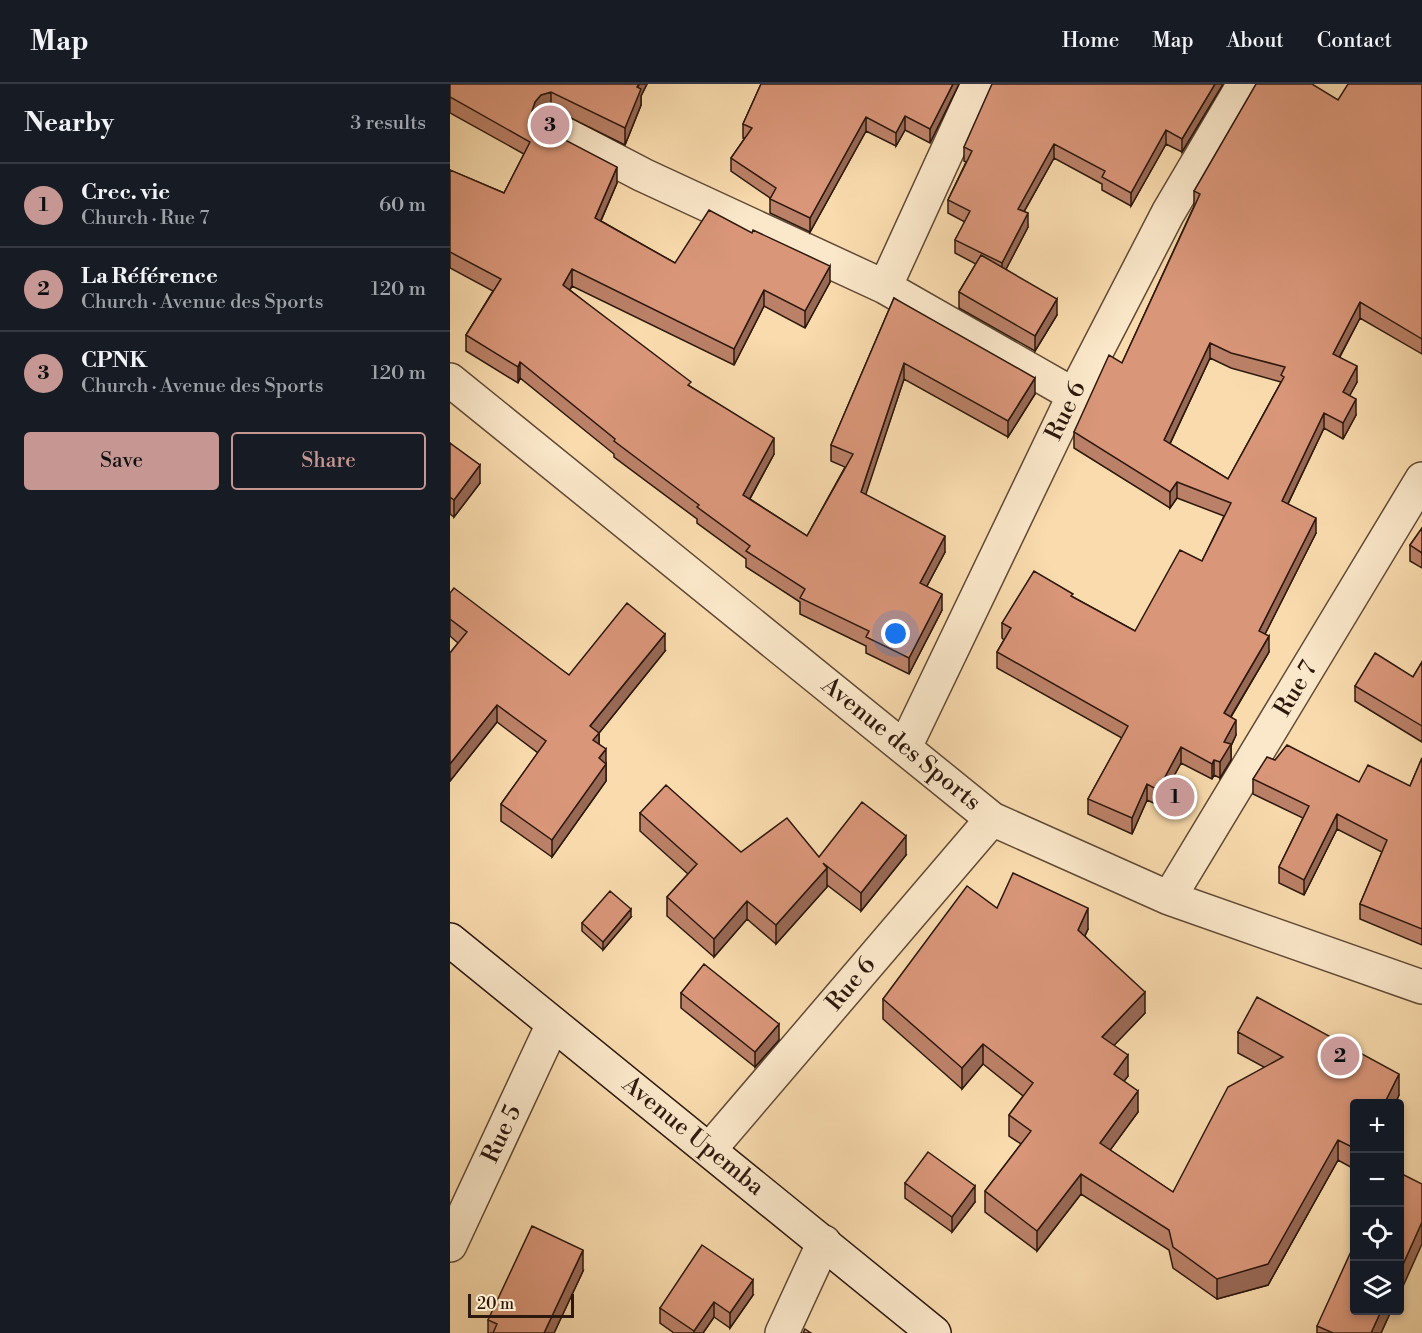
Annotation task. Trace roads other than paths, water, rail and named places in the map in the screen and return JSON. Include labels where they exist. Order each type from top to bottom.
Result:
[{"type":"street","points":[[885,287],[978,84]]},
{"type":"street","name":"Rue 6","points":[[905,747],[1074,395],[1168,213],[1244,84]]},
{"type":"street","points":[[551,127],[643,175],[885,287],[1074,395]]},
{"type":"street","name":"Avenue des Sports","points":[[450,380],[992,819],[1168,898],[1422,987]]},
{"type":"street","name":"Rue 7","points":[[1168,898],[1422,479]]},
{"type":"street","name":"Rue 6","points":[[710,1149],[992,819]]},
{"type":"street","name":"Avenue Upemba","points":[[450,940],[934,1333]]},
{"type":"street","name":"Rue 5","points":[[450,1245],[554,1024]]},
{"type":"street","points":[[782,1333],[824,1242]]},
{"type":"place","name":"CPNK","points":[[550,125]]},
{"type":"place","name":"Crec. vie","points":[[1175,797]]},
{"type":"place","name":"La Référence","points":[[1340,1056]]}]
